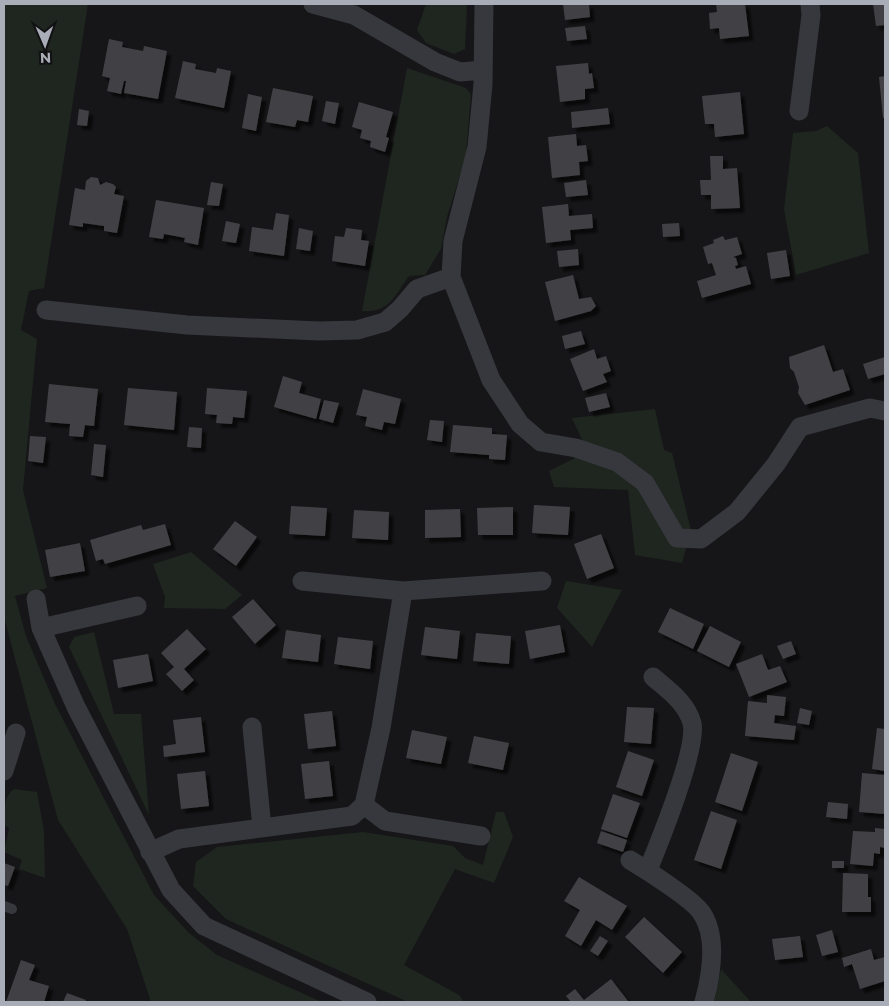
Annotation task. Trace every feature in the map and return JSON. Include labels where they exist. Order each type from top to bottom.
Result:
[{"type":"street","points":[[312,4],[354,15],[435,62],[460,72],[483,70]]},
{"type":"street","points":[[484,4],[483,70],[477,147],[453,241],[451,277],[491,380],[520,424],[541,442],[576,448],[617,462],[645,483],[677,538],[702,539],[737,512],[776,464],[800,427],[870,408],[885,411]]},
{"type":"street","points":[[799,111],[811,15],[810,4]]},
{"type":"street","points":[[46,310],[187,325],[319,331],[357,330],[385,322],[417,290],[451,277]]},
{"type":"street","points":[[302,581],[403,591],[542,581]]},
{"type":"street","points":[[150,852],[179,839],[352,816],[364,805],[381,728],[403,591]]},
{"type":"street","points":[[36,599],[42,628],[76,707],[171,890],[204,926],[367,1002]]},
{"type":"street","points":[[42,628],[137,606]]},
{"type":"street","points":[[648,870],[666,824],[689,755],[692,724],[681,701],[652,677]]},
{"type":"street","points":[[252,727],[262,828]]},
{"type":"street","points":[[4,771],[16,733]]},
{"type":"street","points":[[364,805],[385,821],[481,836]]},
{"type":"street","points":[[630,860],[648,870],[701,912],[711,940],[711,974],[704,1002]]},
{"type":"shaded area","points":[[4,4],[88,4],[44,288],[29,291],[21,330],[37,339],[23,490],[47,588],[15,596],[26,636],[55,704],[154,895],[189,933],[217,955],[322,1002],[151,1002],[127,929],[58,820],[4,617]]},
{"type":"shaded area","points":[[426,4],[467,4],[465,49],[454,54],[426,43],[417,30]]},
{"type":"shaded area","points":[[407,68],[466,88],[471,94],[466,156],[447,217],[441,249],[425,275],[409,276],[395,296],[385,306],[371,311],[362,311]]},
{"type":"shaded area","points":[[827,126],[858,153],[869,253],[796,275],[784,209],[793,133],[816,131]]},
{"type":"shaded area","points":[[655,409],[664,450],[672,453],[691,530],[682,563],[635,555],[628,490],[554,487],[549,471],[575,458],[583,442],[572,418]]},
{"type":"shaded area","points":[[191,552],[242,595],[225,609],[164,608],[165,597],[153,564]]},
{"type":"shaded area","points":[[566,581],[622,590],[592,647],[557,608]]},
{"type":"shaded area","points":[[94,632],[114,714],[141,714],[149,815],[69,647],[74,637]]},
{"type":"shaded area","points":[[14,789],[37,792],[44,831],[45,878],[19,869],[22,860],[4,852],[9,828],[4,825],[5,805],[10,792]]},
{"type":"shaded area","points":[[496,812],[504,812],[513,837],[494,883],[455,869],[404,965],[459,995],[464,1002],[408,1002],[226,919],[193,886],[196,862],[217,847],[363,832],[453,846],[465,858],[483,865]]},
{"type":"shaded area","points":[[721,969],[751,1002],[714,1002]]},
{"type":"building","points":[[563,4],[589,4],[590,17],[565,20]]},
{"type":"building","points":[[716,4],[745,4],[749,36],[720,39],[719,28],[710,29],[709,13],[717,12]]},
{"type":"building","points":[[873,4],[885,4],[885,25],[876,26]]},
{"type":"building","points":[[585,26],[587,39],[567,41],[565,28]]},
{"type":"building","points":[[109,39],[123,42],[122,47],[143,51],[144,46],[167,51],[158,99],[124,93],[126,81],[124,81],[121,94],[107,91],[110,78],[102,76]]},
{"type":"building","points":[[183,61],[196,64],[195,69],[216,73],[217,68],[231,71],[224,108],[175,98]]},
{"type":"building","points":[[588,63],[589,74],[592,73],[594,88],[585,89],[585,99],[560,102],[556,66]]},
{"type":"building","points":[[885,76],[885,118],[883,118],[879,77]]},
{"type":"building","points":[[273,88],[313,96],[308,122],[297,120],[295,127],[266,122]]},
{"type":"building","points":[[740,92],[744,134],[715,137],[714,124],[705,124],[702,96]]},
{"type":"building","points":[[248,94],[262,97],[256,131],[242,128]]},
{"type":"building","points":[[326,101],[339,103],[335,124],[322,121]]},
{"type":"building","points":[[359,102],[393,112],[386,137],[389,138],[385,152],[370,147],[371,141],[360,138],[362,130],[352,127]]},
{"type":"building","points":[[608,108],[610,124],[572,128],[571,112]]},
{"type":"building","points":[[79,109],[89,111],[87,126],[77,125]]},
{"type":"building","points":[[576,134],[577,146],[586,145],[588,161],[579,162],[580,175],[552,178],[548,137]]},
{"type":"building","points":[[710,156],[723,156],[723,169],[737,168],[740,208],[711,209],[711,195],[701,195],[700,180],[711,180]]},
{"type":"building","points":[[91,177],[98,178],[100,185],[106,182],[113,184],[116,187],[114,194],[124,196],[117,233],[104,231],[104,226],[83,223],[83,227],[69,225],[75,188],[85,190],[86,181]]},
{"type":"building","points":[[586,180],[588,195],[566,197],[564,183]]},
{"type":"building","points":[[211,182],[223,184],[219,206],[207,205]]},
{"type":"building","points":[[156,200],[204,208],[198,245],[184,242],[185,238],[164,234],[163,239],[149,237]]},
{"type":"building","points":[[568,204],[569,216],[592,214],[593,228],[570,230],[571,240],[546,243],[542,207]]},
{"type":"building","points":[[276,213],[289,215],[284,256],[249,251],[252,227],[273,230]]},
{"type":"building","points":[[226,221],[240,224],[236,243],[222,241]]},
{"type":"building","points":[[679,223],[680,236],[663,237],[662,224]]},
{"type":"building","points":[[299,228],[313,231],[310,251],[296,249]]},
{"type":"building","points":[[346,228],[362,230],[361,240],[369,241],[365,266],[332,261],[335,236],[344,237]]},
{"type":"building","points":[[723,236],[725,240],[737,237],[742,254],[733,257],[736,258],[738,265],[735,266],[736,269],[746,266],[751,284],[702,298],[697,281],[716,275],[712,263],[708,264],[703,247],[714,243],[713,240]]},
{"type":"building","points":[[578,249],[579,265],[559,267],[557,251]]},
{"type":"building","points":[[786,250],[790,276],[771,279],[767,253]]},
{"type":"building","points":[[573,275],[579,299],[591,297],[596,306],[591,311],[555,321],[545,282]]},
{"type":"building","points":[[581,331],[585,344],[565,349],[562,336]]},
{"type":"building","points":[[824,345],[833,372],[843,369],[850,390],[805,405],[798,393],[799,387],[794,372],[790,368],[789,357]]},
{"type":"building","points":[[594,349],[597,359],[606,356],[611,371],[603,374],[607,382],[583,391],[570,359]]},
{"type":"building","points":[[885,357],[885,374],[868,379],[863,364]]},
{"type":"building","points":[[283,376],[302,382],[299,393],[321,399],[316,419],[274,407]]},
{"type":"building","points":[[49,384],[98,389],[94,426],[85,425],[83,437],[69,436],[70,424],[45,422]]},
{"type":"building","points":[[128,388],[177,392],[174,430],[124,425]]},
{"type":"building","points":[[207,388],[247,391],[244,418],[233,417],[232,424],[216,423],[217,415],[205,414]]},
{"type":"building","points":[[363,389],[401,399],[395,424],[384,422],[382,430],[365,426],[367,417],[356,415]]},
{"type":"building","points":[[606,393],[610,407],[589,412],[585,398]]},
{"type":"building","points":[[324,400],[339,403],[333,423],[319,419]]},
{"type":"building","points":[[430,420],[444,421],[442,442],[427,440]]},
{"type":"building","points":[[453,425],[492,428],[492,434],[507,435],[505,460],[489,459],[489,455],[450,452]]},
{"type":"building","points":[[189,427],[202,428],[201,448],[187,447]]},
{"type":"building","points":[[30,436],[46,437],[43,463],[28,461]]},
{"type":"building","points":[[94,444],[106,445],[103,477],[91,475]]},
{"type":"building","points":[[534,505],[570,507],[568,535],[532,533]]},
{"type":"building","points":[[291,506],[327,508],[325,536],[289,534]]},
{"type":"building","points":[[513,507],[513,535],[478,535],[477,508]]},
{"type":"building","points":[[460,509],[461,537],[425,538],[425,510]]},
{"type":"building","points":[[354,510],[389,512],[388,540],[352,538]]},
{"type":"building","points":[[235,521],[257,537],[236,566],[213,549]]},
{"type":"building","points":[[165,524],[171,545],[105,564],[103,559],[96,561],[90,540],[141,525],[143,530]]},
{"type":"building","points":[[601,534],[614,568],[587,579],[574,544]]},
{"type":"building","points":[[80,543],[85,571],[50,577],[45,550]]},
{"type":"building","points":[[253,599],[276,625],[255,644],[232,617]]},
{"type":"building","points":[[670,608],[704,624],[693,649],[658,632]]},
{"type":"building","points":[[560,625],[565,652],[530,659],[525,631]]},
{"type":"building","points":[[710,626],[741,642],[729,667],[697,651]]},
{"type":"building","points":[[425,627],[460,631],[457,659],[421,655]]},
{"type":"building","points":[[187,629],[206,649],[184,669],[194,680],[182,691],[166,674],[174,667],[161,653]]},
{"type":"building","points":[[286,630],[321,635],[318,662],[282,658]]},
{"type":"building","points":[[476,633],[511,636],[509,664],[473,661]]},
{"type":"building","points":[[338,637],[373,641],[370,669],[334,664]]},
{"type":"building","points":[[791,641],[796,654],[783,659],[777,646]]},
{"type":"building","points":[[148,654],[153,681],[118,688],[113,660]]},
{"type":"building","points":[[762,654],[768,670],[780,666],[787,682],[749,697],[736,664]]},
{"type":"building","points":[[767,695],[786,697],[784,716],[775,715],[774,723],[796,726],[794,740],[745,736],[748,701],[767,703]]},
{"type":"building","points":[[627,707],[654,708],[651,744],[624,742]]},
{"type":"building","points":[[800,708],[812,711],[809,725],[797,723]]},
{"type":"building","points":[[332,711],[336,746],[308,749],[304,714]]},
{"type":"building","points":[[201,717],[205,752],[164,757],[163,746],[176,744],[173,720]]},
{"type":"building","points":[[877,728],[885,729],[885,771],[872,769]]},
{"type":"building","points":[[412,730],[447,737],[441,764],[406,758]]},
{"type":"building","points":[[474,736],[509,743],[503,770],[468,763]]},
{"type":"building","points":[[628,751],[654,760],[642,796],[616,787]]},
{"type":"building","points":[[731,753],[758,762],[742,811],[715,802]]},
{"type":"building","points":[[329,761],[333,796],[305,799],[301,764]]},
{"type":"building","points":[[205,771],[209,806],[181,809],[177,774]]},
{"type":"building","points":[[862,773],[885,775],[885,814],[859,812]]},
{"type":"building","points":[[613,794],[640,803],[627,838],[601,829]]},
{"type":"building","points":[[828,802],[848,804],[847,819],[826,817]]},
{"type":"building","points":[[711,811],[737,820],[721,869],[694,860]]},
{"type":"building","points":[[875,828],[885,829],[885,848],[880,847],[880,854],[874,853],[873,866],[850,864],[853,831],[875,832]]},
{"type":"building","points":[[601,831],[627,840],[623,852],[597,843]]},
{"type":"building","points":[[832,861],[844,861],[844,868],[832,868]]},
{"type":"building","points":[[4,863],[15,867],[8,886],[4,885]]},
{"type":"building","points":[[843,873],[868,874],[868,897],[871,897],[871,912],[842,912]]},
{"type":"building","points":[[579,877],[627,906],[612,930],[596,920],[581,946],[565,936],[580,910],[564,901]]},
{"type":"building","points":[[644,917],[682,952],[663,973],[625,937]]},
{"type":"building","points":[[832,930],[838,952],[822,956],[816,935]]},
{"type":"building","points":[[600,936],[608,941],[598,956],[590,951]]},
{"type":"building","points":[[800,936],[803,957],[775,960],[772,939]]},
{"type":"building","points":[[871,949],[874,960],[885,957],[885,981],[860,989],[852,964],[844,967],[842,958]]},
{"type":"building","points":[[21,960],[35,965],[29,980],[49,986],[44,1002],[6,1002]]},
{"type":"building","points":[[611,979],[628,1001],[571,1002],[566,996],[575,989],[584,1000]]},
{"type":"building","points":[[67,993],[86,1000],[85,1002],[63,1002]]}]
